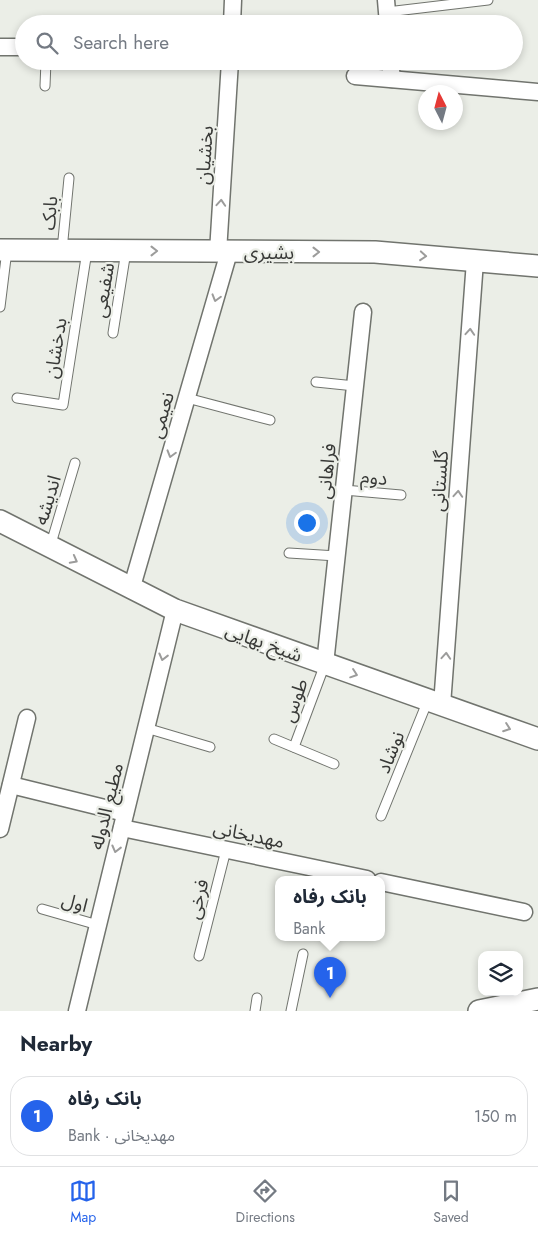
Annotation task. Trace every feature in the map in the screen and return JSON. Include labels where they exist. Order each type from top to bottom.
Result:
[{"type":"street","points":[[232,15],[233,0]]},
{"type":"street","points":[[0,47],[15,47]]},
{"type":"street","name":"بخشیان","points":[[224,252],[230,70]]},
{"type":"street","points":[[391,70],[392,79]]},
{"type":"street","points":[[355,76],[538,92]]},
{"type":"street","name":"بشیری","points":[[4,250],[375,252],[538,266]]},
{"type":"street","name":"نعیمی","points":[[131,590],[188,398],[224,252]]},
{"type":"street","name":"گلستانی","points":[[435,702],[475,261]]},
{"type":"street","name":"فراهانی","points":[[325,664],[363,312]]},
{"type":"street","name":"شیخ بهایی","points":[[0,521],[131,590],[175,610],[538,739]]},
{"type":"street","name":"مطیع الدوله","points":[[77,1011],[175,610]]},
{"type":"street","points":[[0,829],[27,718]]},
{"type":"street","name":"مهدیخانی","points":[[11,785],[123,821],[226,850],[352,876]]},
{"type":"street","points":[[385,883],[524,912]]},
{"type":"street","points":[[479,1011],[538,999]]},
{"type":"lane","points":[[387,12],[488,0]]},
{"type":"lane","points":[[45,86],[46,70]]},
{"type":"lane","name":"بابک","points":[[62,251],[69,178]]},
{"type":"lane","points":[[0,307],[4,250]]},
{"type":"lane","name":"بدخشان","points":[[17,398],[63,405],[87,251]]},
{"type":"lane","name":"شفیعی","points":[[113,333],[126,251]]},
{"type":"lane","points":[[316,382],[355,386]]},
{"type":"lane","points":[[188,398],[270,420]]},
{"type":"lane","name":"اندیشه","points":[[49,547],[75,463]]},
{"type":"lane","name":"دوم","points":[[344,490],[401,495]]},
{"type":"lane","points":[[289,553],[337,556]]},
{"type":"lane","name":"طوس","points":[[294,747],[325,664]]},
{"type":"lane","name":"نوشاد","points":[[381,816],[435,702]]},
{"type":"lane","points":[[146,728],[210,747]]},
{"type":"lane","points":[[274,738],[334,764]]},
{"type":"lane","name":"فرخی","points":[[199,956],[226,850]]},
{"type":"lane","name":"اول","points":[[42,909],[98,925]]},
{"type":"lane","points":[[290,1011],[303,954]]},
{"type":"lane","points":[[255,1011],[257,998]]},
{"type":"place","name":"بانک رفاه","points":[[330,998]]}]
